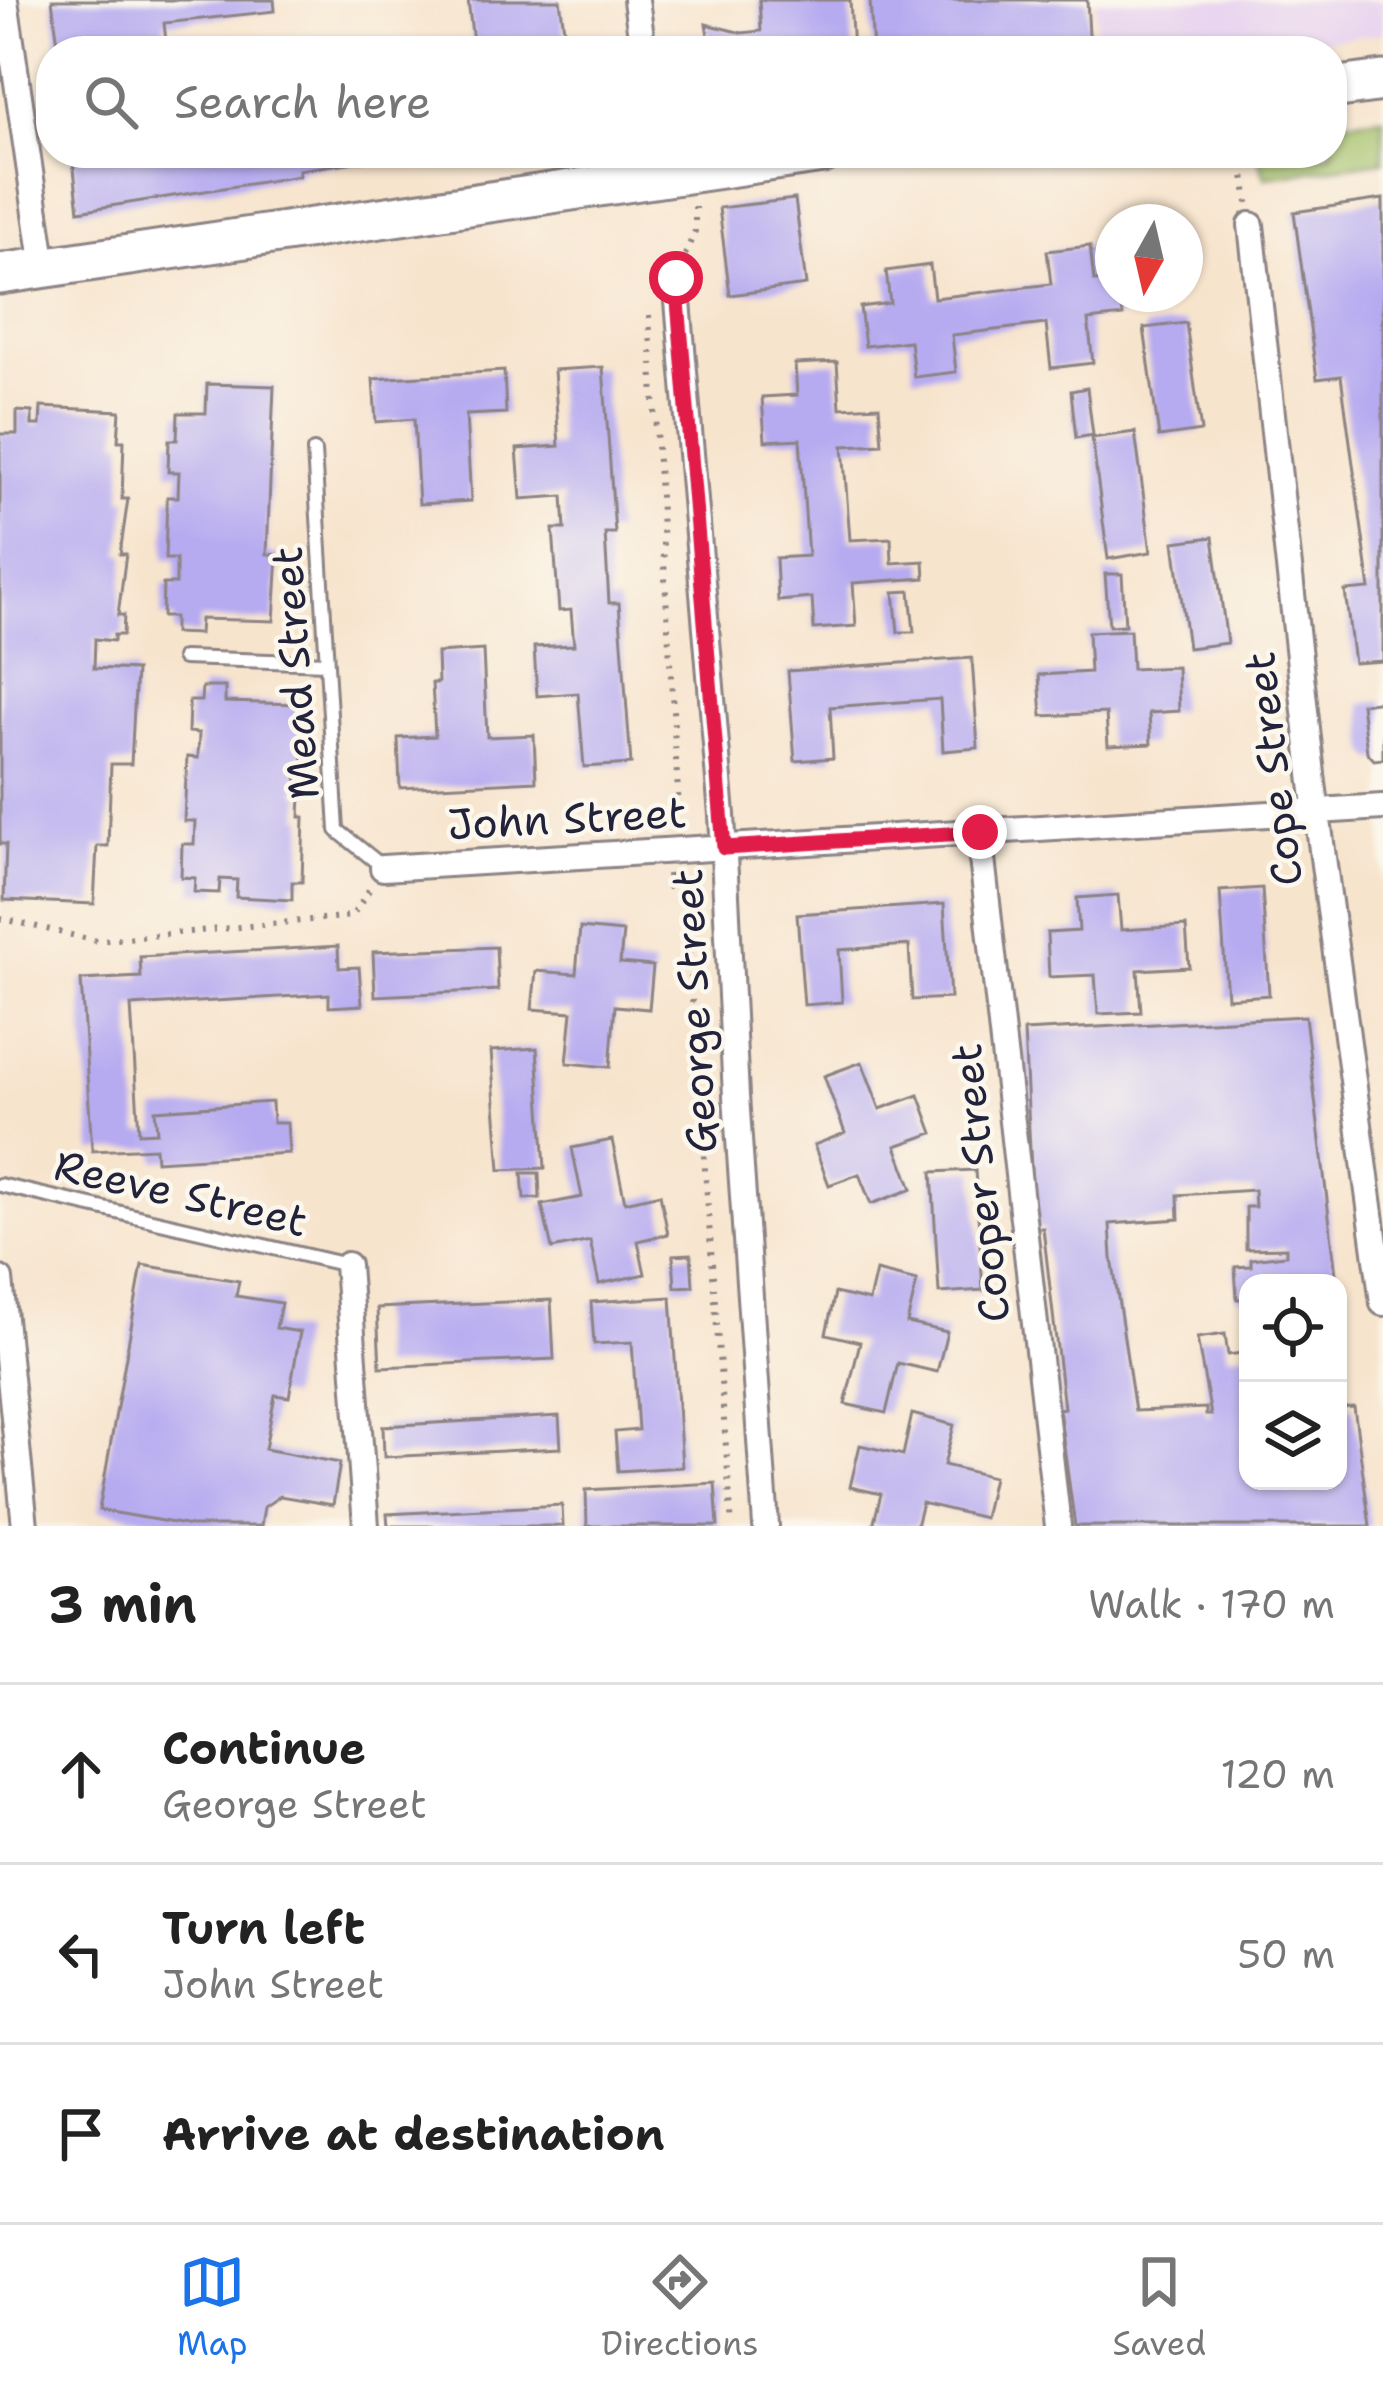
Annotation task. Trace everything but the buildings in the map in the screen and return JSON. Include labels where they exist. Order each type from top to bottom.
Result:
[{"type":"main road","points":[[1347,73],[1383,69]]},
{"type":"main road","points":[[1347,86],[1383,81]]},
{"type":"main road","points":[[0,274],[664,168]]},
{"type":"street","points":[[5,0],[44,268]]},
{"type":"street","points":[[636,0],[641,36]]},
{"type":"street","name":"Cope Street","points":[[1251,225],[1317,811],[1383,1303]]},
{"type":"street","name":"George Street","points":[[676,278],[724,848],[766,1526]]},
{"type":"street","name":"John Street","points":[[383,868],[1383,807]]},
{"type":"street","name":"Cooper Street","points":[[980,832],[1058,1526]]},
{"type":"street","points":[[347,1265],[366,1526]]},
{"type":"street","points":[[0,1279],[25,1526]]},
{"type":"lane","name":"Mead Street","points":[[314,451],[338,830],[383,868]]},
{"type":"lane","points":[[183,658],[327,663]]},
{"type":"lane","name":"Reeve Street","points":[[0,1185],[347,1265]]},
{"type":"path","points":[[670,168],[695,231],[676,278],[659,290],[651,304],[648,322],[679,809],[664,834],[669,887],[685,906],[732,1526]]},
{"type":"path","points":[[1243,168],[1251,225]]},
{"type":"path","points":[[0,918],[97,941],[352,916],[383,868]]},
{"type":"shaded area","points":[[1096,0],[1383,0],[1383,33],[1347,38],[1097,36]]},
{"type":"green space","points":[[1383,117],[1383,161],[1347,166],[1347,121]]},
{"type":"green space","points":[[1262,168],[1331,168],[1265,177]]},
{"type":"route","points":[[676,278],[724,848],[980,832]]}]
